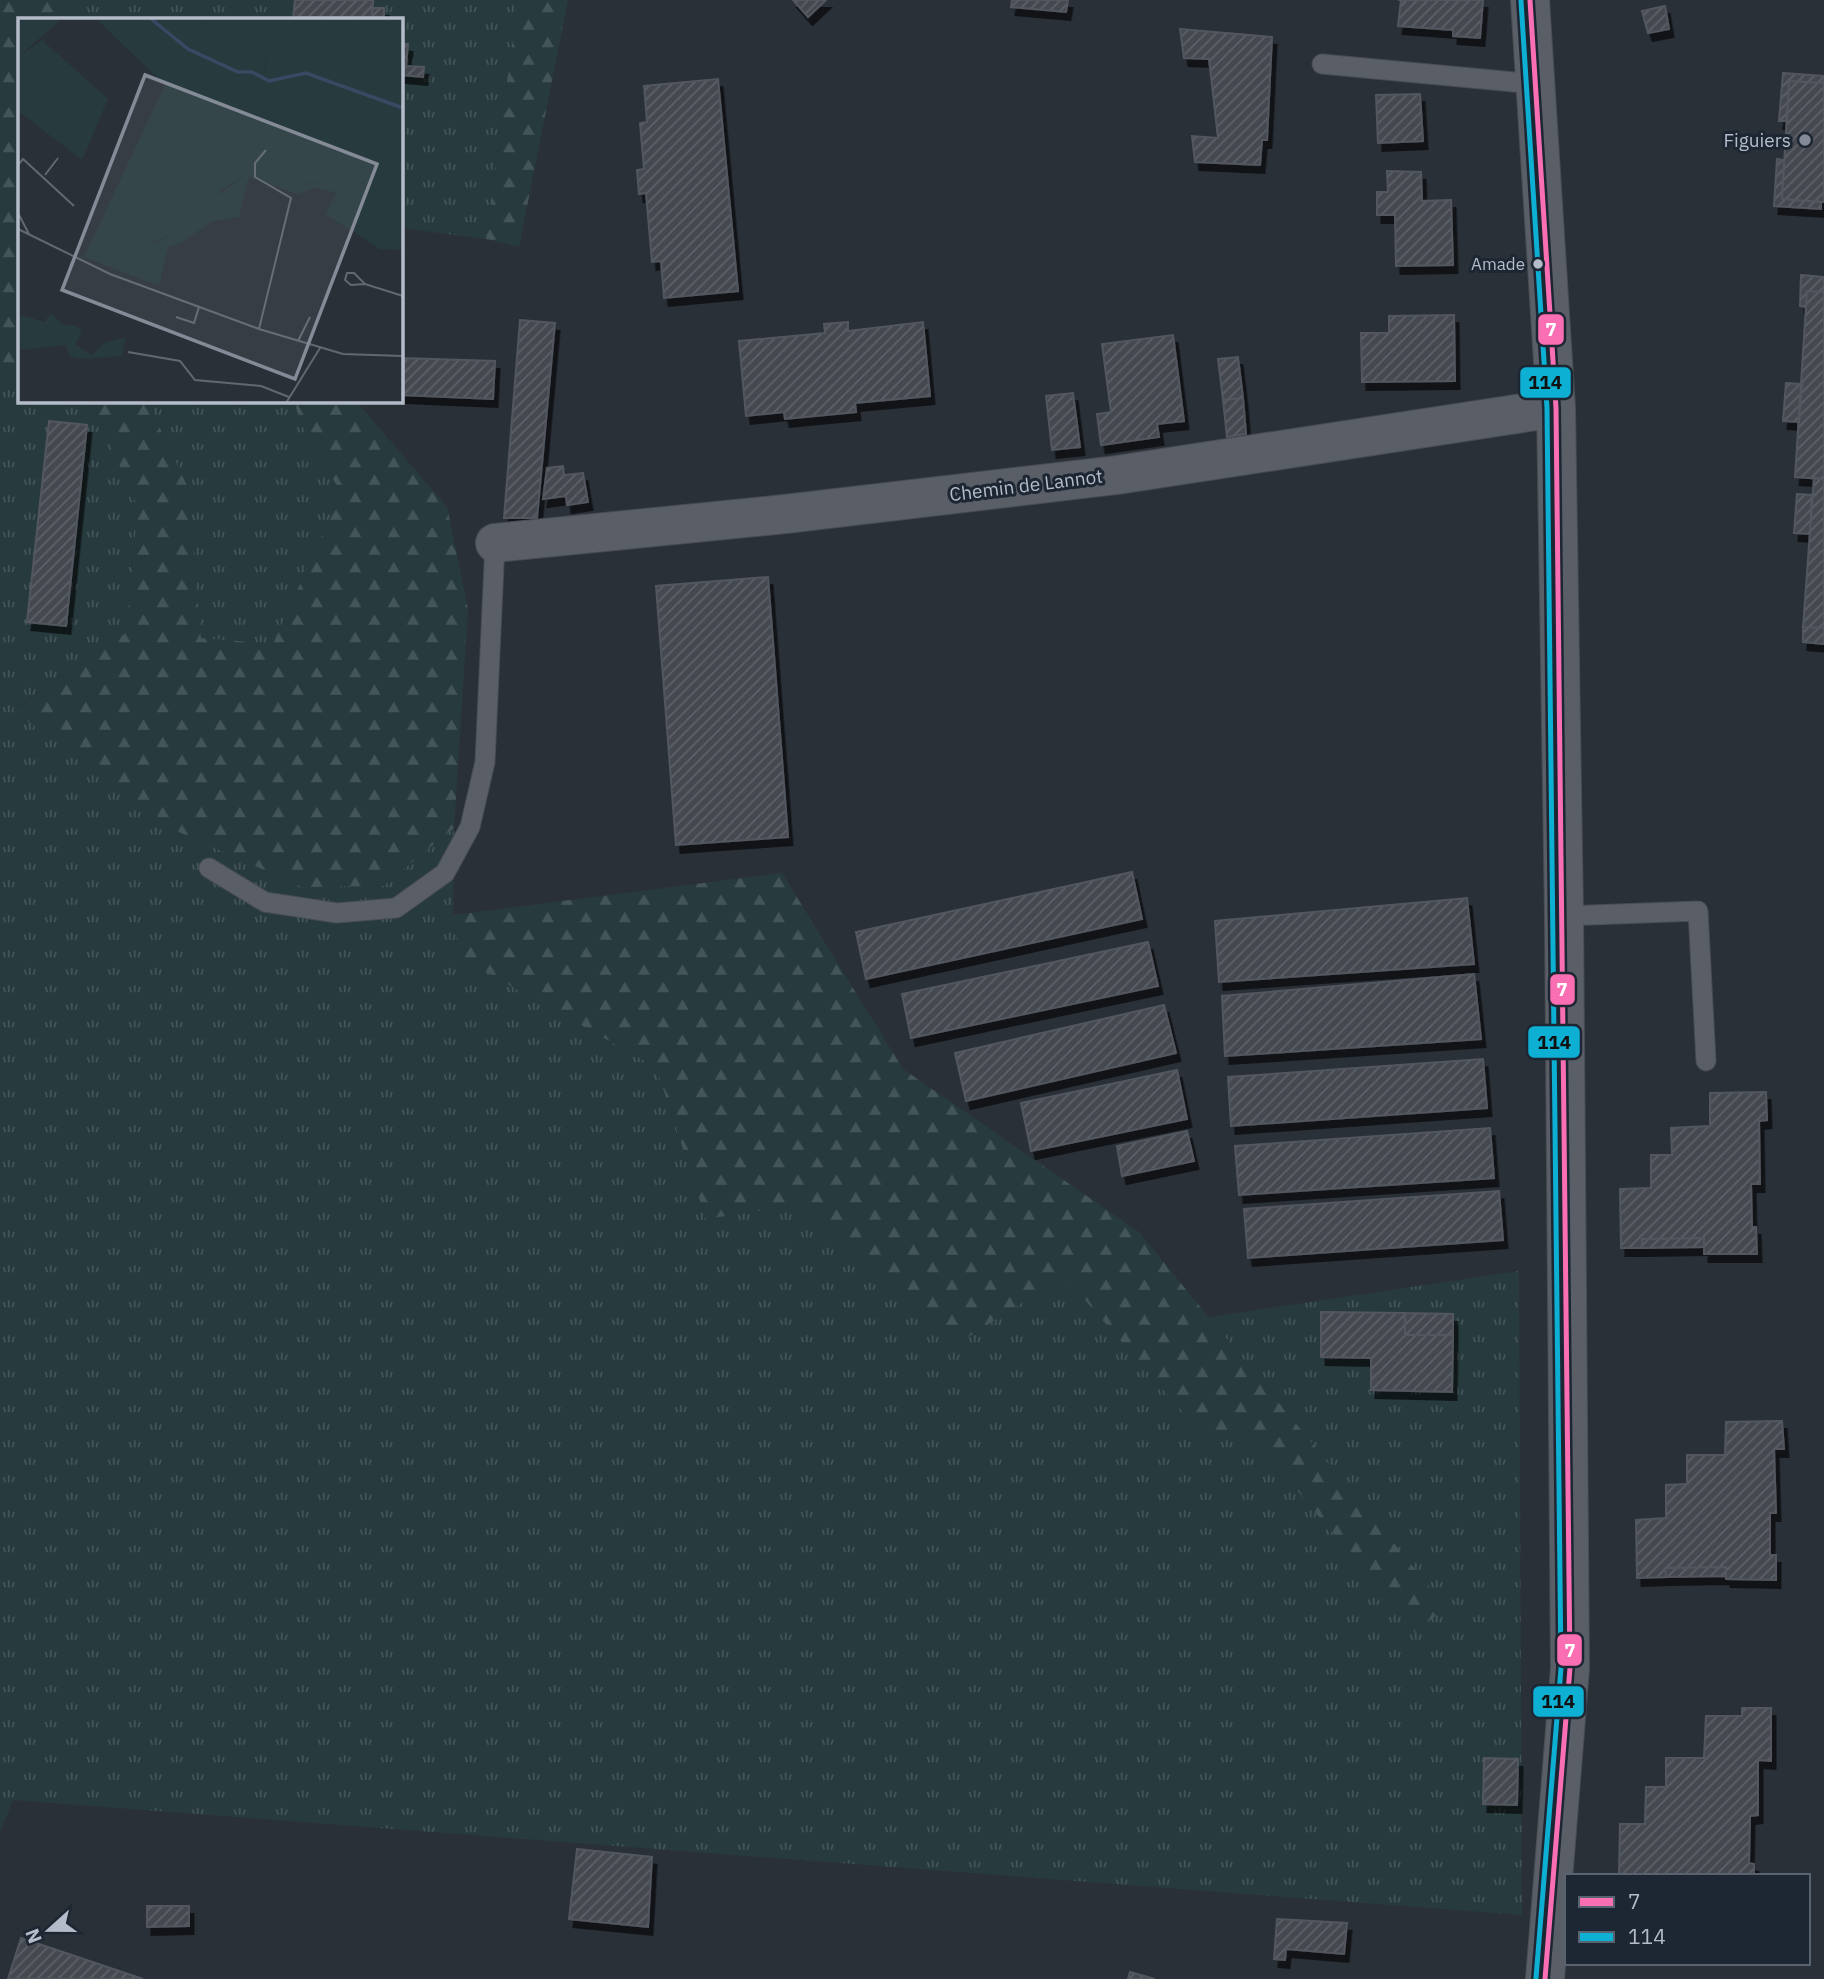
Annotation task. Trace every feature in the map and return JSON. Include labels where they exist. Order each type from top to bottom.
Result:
[{"type":"street","points":[[1530,0],[1556,408],[1564,916],[1570,1668],[1545,1979]]},
{"type":"street","name":"Chemin de Lannot","points":[[495,543],[785,514],[1117,475],[1556,408]]},
{"type":"lane","points":[[1322,64],[1535,84]]},
{"type":"lane","points":[[209,868],[265,902],[337,913],[396,908],[444,873],[470,827],[485,762],[495,543]]},
{"type":"lane","points":[[1564,916],[1698,911],[1706,1061]]},
{"type":"green space","points":[[0,0],[79,0],[78,18],[18,18],[18,375],[0,376]]},
{"type":"green space","points":[[79,0],[518,0],[486,239],[402,228],[402,18],[78,18]]},
{"type":"green space","points":[[518,0],[568,0],[519,247],[486,239]]},
{"type":"green space","points":[[18,375],[18,402],[91,402],[138,507],[126,633],[13,709],[383,886],[454,828],[453,915],[459,957],[656,1067],[706,1219],[805,1204],[954,1346],[1064,1276],[1209,1442],[1249,1432],[1415,1633],[1445,1607],[1209,1317],[1519,1271],[1522,1915],[13,1800],[0,1833],[0,376]]},
{"type":"green space","points":[[91,402],[147,402],[188,488],[201,638],[273,644],[341,493],[301,424],[294,402],[357,402],[447,507],[468,609],[454,828],[383,886],[302,887],[179,832],[13,710],[126,633],[138,507]]},
{"type":"green space","points":[[147,402],[294,402],[301,424],[341,493],[273,645],[201,638],[188,488]]},
{"type":"green space","points":[[782,873],[903,1069],[1139,1232],[1446,1607],[1415,1633],[1249,1432],[1209,1442],[1064,1276],[954,1346],[805,1204],[706,1219],[656,1067],[459,957],[453,915]]},
{"type":"building","points":[[295,0],[373,0],[372,18],[293,18]]},
{"type":"building","points":[[793,0],[826,0],[808,17]]},
{"type":"building","points":[[1012,0],[1068,0],[1066,12],[1011,7]]},
{"type":"building","points":[[1401,0],[1483,0],[1480,38],[1453,36],[1453,30],[1398,26]]},
{"type":"building","points":[[1665,6],[1669,29],[1648,33],[1642,11]]},
{"type":"building","points":[[372,8],[384,8],[384,18],[372,18]]},
{"type":"building","points":[[1180,29],[1272,37],[1267,140],[1262,140],[1260,165],[1195,162],[1192,136],[1218,138],[1209,59],[1184,58]]},
{"type":"building","points":[[402,43],[408,44],[406,66],[424,67],[423,77],[402,75]]},
{"type":"building","points":[[1783,73],[1824,76],[1824,83],[1789,81],[1787,121],[1779,121]]},
{"type":"building","points":[[718,79],[738,291],[664,298],[661,261],[652,262],[646,193],[639,194],[637,170],[644,169],[640,123],[647,122],[644,86]]},
{"type":"building","name":"Figuiers","points":[[1789,81],[1824,83],[1824,202],[1782,199]]},
{"type":"building","points":[[1420,94],[1423,141],[1378,143],[1376,95]]},
{"type":"building","points":[[1777,159],[1784,160],[1782,199],[1821,202],[1821,209],[1774,206]]},
{"type":"building","points":[[1387,171],[1421,172],[1422,201],[1451,200],[1453,265],[1396,266],[1395,215],[1377,215],[1377,192],[1388,192]]},
{"type":"building","points":[[1801,275],[1824,277],[1824,292],[1807,291],[1806,307],[1800,306]]},
{"type":"building","points":[[1807,291],[1824,292],[1824,479],[1795,477]]},
{"type":"building","points":[[1454,315],[1455,381],[1362,382],[1361,333],[1389,333],[1389,316]]},
{"type":"building","points":[[520,320],[555,323],[537,518],[504,518]]},
{"type":"building","points":[[848,322],[848,331],[923,322],[930,396],[855,403],[856,412],[785,419],[784,412],[746,416],[739,341],[825,333],[824,324]]},
{"type":"building","points":[[1173,335],[1184,421],[1157,424],[1159,437],[1101,445],[1097,414],[1111,412],[1102,344]]},
{"type":"building","points":[[1238,357],[1243,398],[1223,400],[1218,359]]},
{"type":"building","points":[[402,358],[495,361],[493,399],[402,395]]},
{"type":"building","points":[[1786,383],[1802,384],[1799,422],[1783,421]]},
{"type":"building","points":[[1073,393],[1080,447],[1052,450],[1046,396]]},
{"type":"building","points":[[1243,398],[1246,434],[1227,437],[1223,400]]},
{"type":"building","points":[[49,421],[87,425],[66,626],[27,622]]},
{"type":"building","points":[[563,466],[564,475],[583,473],[588,502],[567,505],[566,496],[543,499],[547,468]]},
{"type":"building","points":[[1814,478],[1824,479],[1824,628],[1803,627]]},
{"type":"building","points":[[1797,494],[1812,495],[1810,534],[1794,533]]},
{"type":"building","points":[[768,577],[788,837],[676,845],[656,586]]},
{"type":"building","points":[[1803,627],[1824,628],[1824,644],[1803,642]]},
{"type":"building","points":[[1132,872],[1142,919],[866,979],[856,932]]},
{"type":"building","points":[[1467,898],[1474,964],[1219,982],[1215,921]]},
{"type":"building","points":[[1148,942],[1158,986],[911,1038],[902,994]]},
{"type":"building","points":[[1474,974],[1481,1039],[1225,1056],[1222,996]]},
{"type":"building","points":[[1164,1005],[1176,1053],[966,1101],[955,1053]]},
{"type":"building","points":[[1483,1059],[1487,1108],[1231,1126],[1228,1077]]},
{"type":"building","points":[[1177,1070],[1187,1119],[1031,1151],[1021,1103]]},
{"type":"building","points":[[1766,1092],[1767,1120],[1759,1121],[1760,1184],[1751,1184],[1752,1227],[1756,1227],[1757,1254],[1704,1254],[1704,1238],[1642,1239],[1642,1248],[1621,1248],[1620,1189],[1651,1188],[1651,1155],[1672,1155],[1671,1128],[1710,1126],[1710,1093]]},
{"type":"building","points":[[1490,1128],[1494,1178],[1239,1195],[1235,1146]]},
{"type":"building","points":[[1187,1131],[1194,1161],[1122,1176],[1117,1146]]},
{"type":"building","points":[[1499,1191],[1503,1240],[1248,1258],[1244,1209]]},
{"type":"building","points":[[1704,1238],[1704,1247],[1642,1248],[1642,1239]]},
{"type":"building","points":[[1321,1312],[1405,1313],[1405,1335],[1453,1335],[1452,1392],[1371,1390],[1371,1358],[1321,1357]]},
{"type":"building","points":[[1405,1313],[1453,1314],[1453,1335],[1405,1335]]},
{"type":"building","points":[[1782,1421],[1784,1449],[1774,1449],[1776,1513],[1770,1513],[1770,1555],[1776,1555],[1776,1580],[1726,1579],[1726,1567],[1665,1568],[1666,1577],[1637,1578],[1636,1520],[1666,1518],[1666,1485],[1687,1484],[1687,1455],[1725,1455],[1726,1422]]},
{"type":"building","points":[[1726,1567],[1726,1576],[1666,1577],[1665,1568]]},
{"type":"building","points":[[1742,1708],[1771,1708],[1771,1761],[1758,1760],[1758,1815],[1750,1816],[1749,1863],[1754,1864],[1754,1874],[1619,1874],[1620,1824],[1645,1824],[1646,1787],[1666,1787],[1666,1758],[1704,1758],[1706,1716],[1742,1716]]},
{"type":"building","points":[[1484,1758],[1518,1759],[1517,1805],[1483,1804]]},
{"type":"building","points":[[577,1849],[652,1857],[648,1927],[569,1919]]},
{"type":"building","points":[[147,1906],[189,1906],[189,1926],[147,1927]]},
{"type":"building","points":[[1277,1919],[1347,1923],[1344,1954],[1286,1949],[1285,1960],[1274,1959]]},
{"type":"building","points":[[21,1938],[143,1979],[8,1979]]},
{"type":"building","points":[[1130,1972],[1155,1979],[1128,1979]]},
{"type":"transit line","name":"7","points":[[1530,0],[1556,408],[1570,1668],[1545,1979]]},
{"type":"transit line","name":"114","points":[[1521,1],[1547,408],[1561,1668],[1536,1978]]},
{"type":"place","name":"Figuiers","points":[[1805,140]]},
{"type":"place","name":"Amade","points":[[1538,264]]}]
